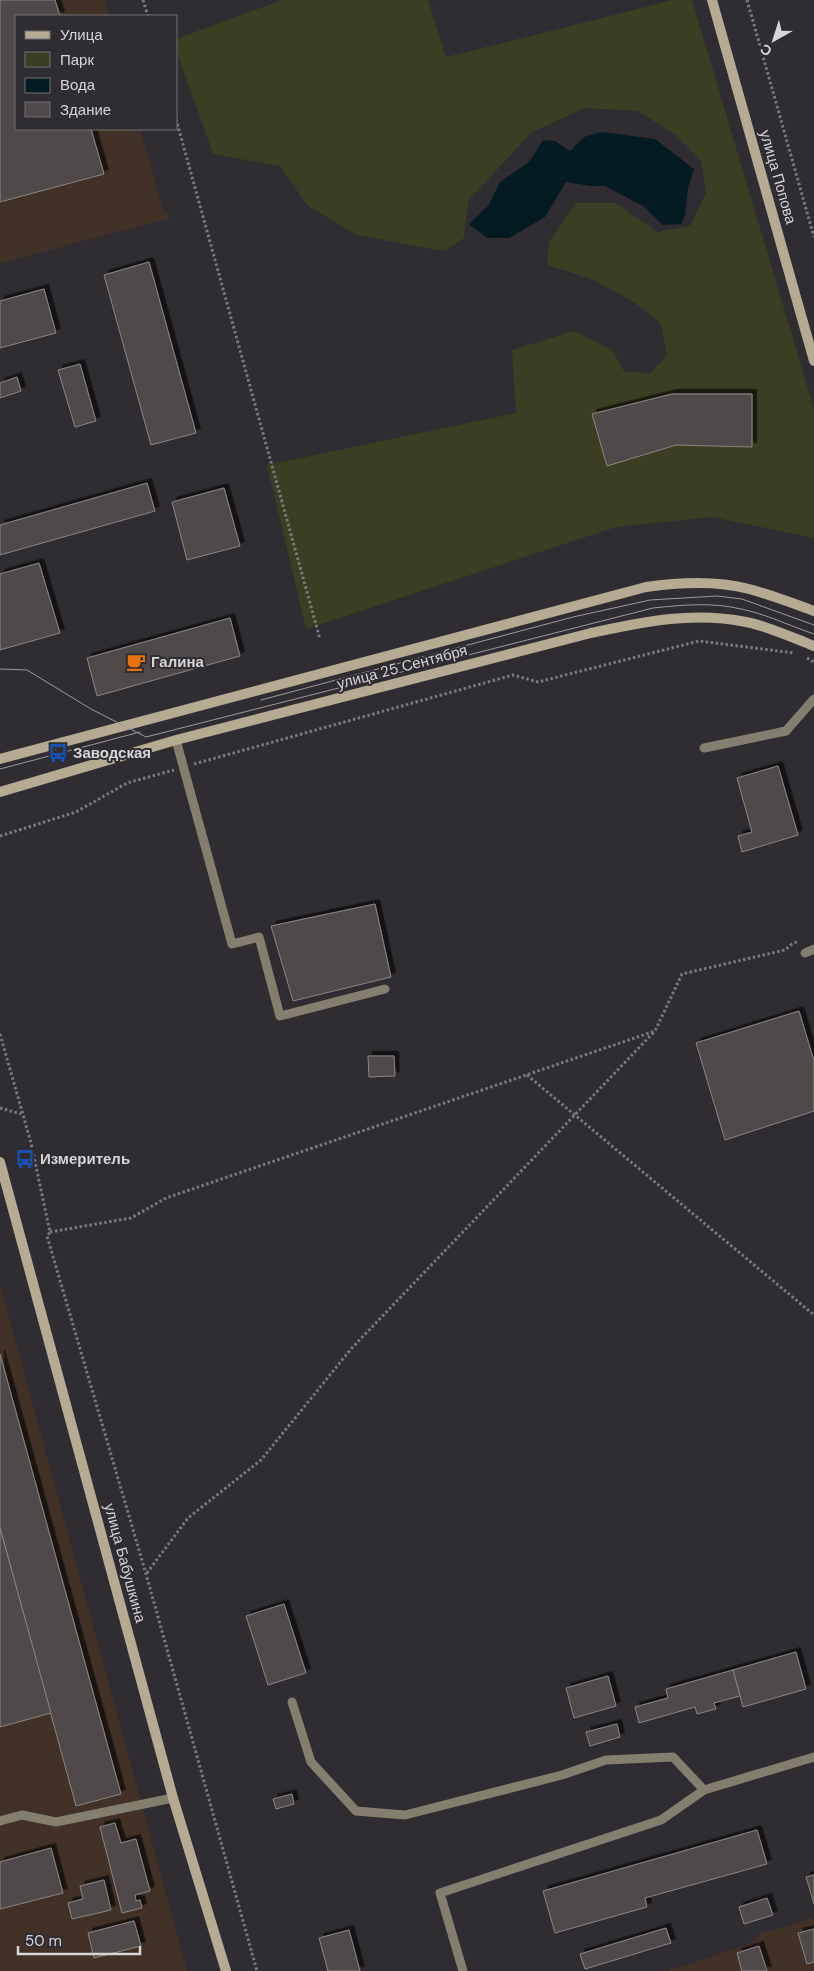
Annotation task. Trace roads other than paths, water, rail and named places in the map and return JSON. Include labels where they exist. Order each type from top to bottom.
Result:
[{"type":"main road","name":"улица Попова","points":[[712,0],[814,361]]},
{"type":"main road","points":[[0,759],[646,587],[674,583],[710,583],[748,588],[814,611]]},
{"type":"main road","name":"улица 25 Сентября","points":[[0,792],[176,740],[591,633],[657,619],[718,618],[747,622],[814,646]]},
{"type":"main road","name":"улица Бабушкина","points":[[0,1162],[173,1798],[226,1971]]},
{"type":"lane","points":[[704,748],[786,731],[814,699]]},
{"type":"lane","points":[[176,740],[232,944],[259,937],[280,1016],[385,988]]},
{"type":"lane","points":[[805,953],[814,949]]},
{"type":"lane","points":[[292,1702],[311,1762],[356,1811],[405,1815],[562,1775],[606,1760],[673,1757],[704,1790]]},
{"type":"lane","points":[[463,1971],[440,1893],[662,1820],[704,1790],[814,1757]]},
{"type":"lane","points":[[0,1821],[22,1815],[56,1822],[173,1798]]},
{"type":"water","points":[[602,132],[655,139],[694,169],[688,188],[685,216],[681,224],[663,225],[643,206],[605,186],[566,182],[545,217],[509,238],[487,238],[469,224],[488,206],[500,182],[530,161],[543,140],[555,141],[570,151],[584,137]]},
{"type":"tram line","points":[[261,700],[573,617],[650,600],[717,596],[742,599],[814,625]]},
{"type":"tram line","points":[[0,669],[27,670],[91,709],[146,737],[653,608],[720,605],[760,614],[814,634]]},
{"type":"tram line","points":[[0,769],[140,732]]},
{"type":"place","name":"Галина","points":[[136,662]]},
{"type":"place","name":"Заводская","points":[[58,753]]},
{"type":"place","name":"Измеритель","points":[[25,1159]]}]
